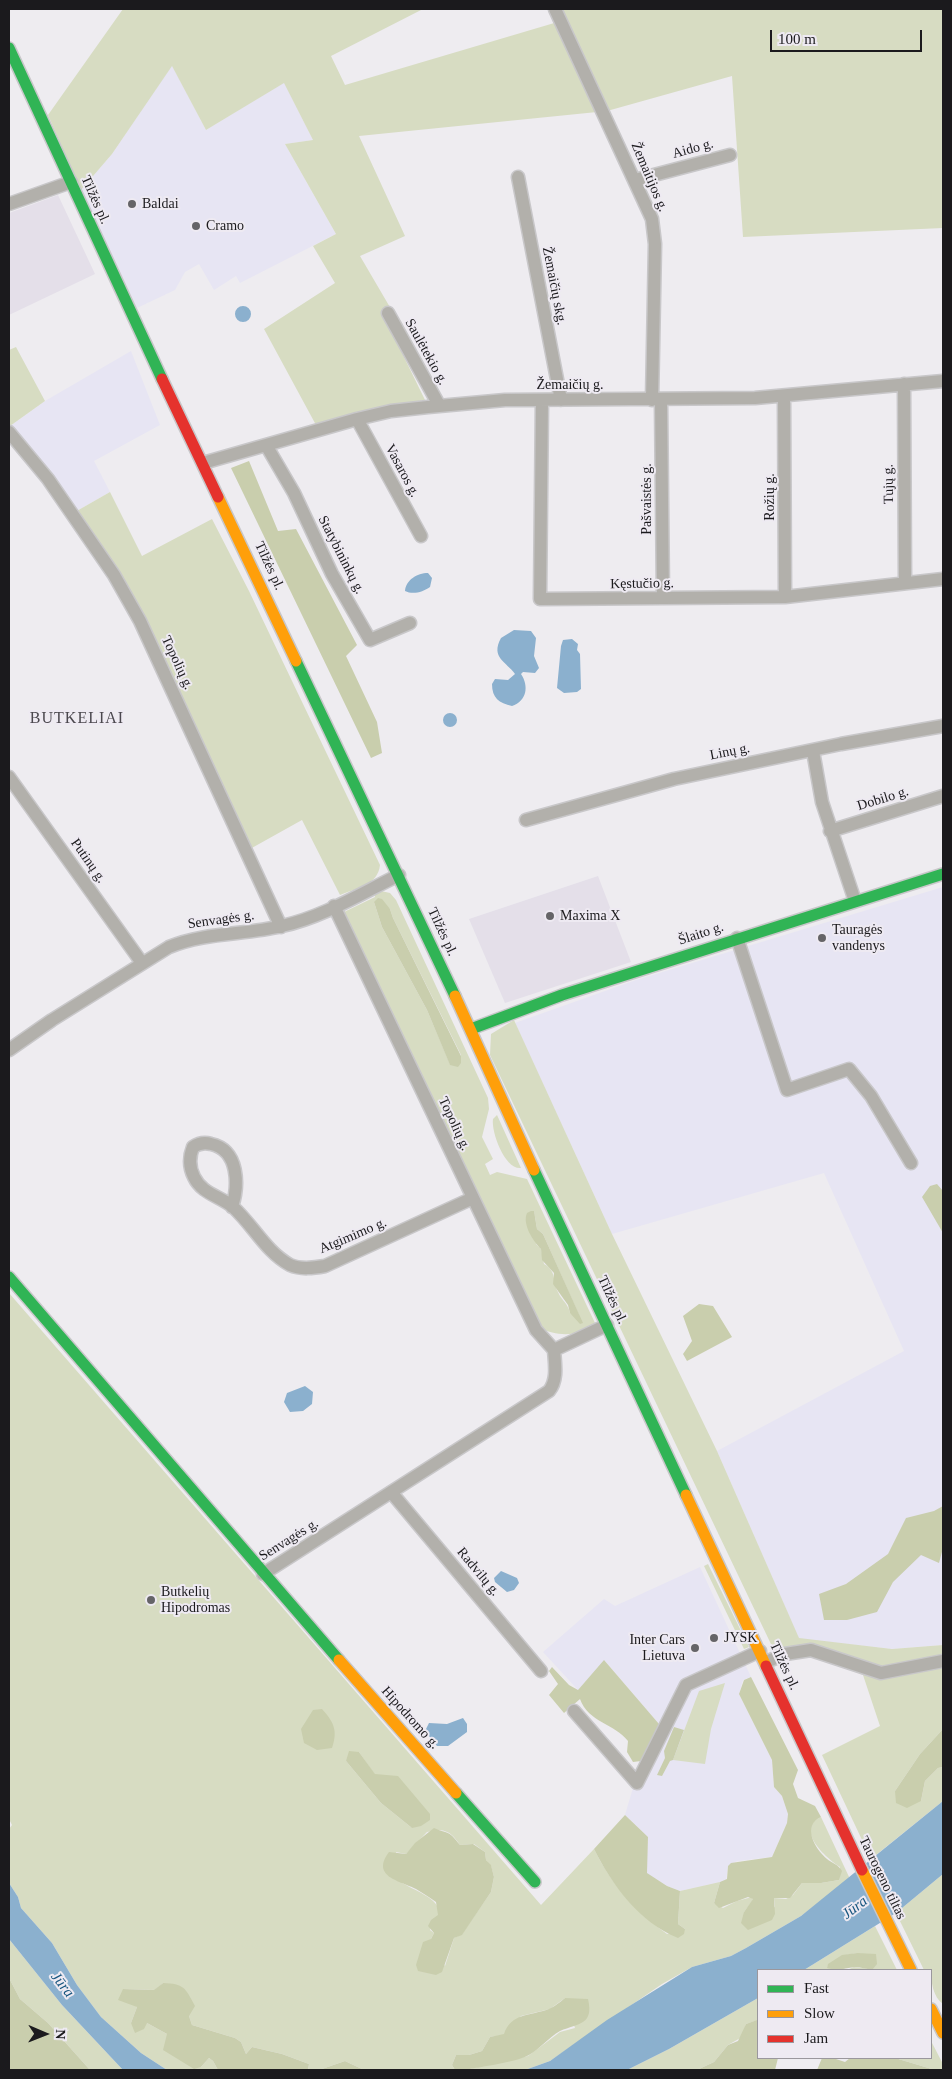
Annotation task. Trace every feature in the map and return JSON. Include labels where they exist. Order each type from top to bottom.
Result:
[{"type":"main road","name":"Tilžės pl.","points":[[9,48],[203,463],[399,875],[539,1181],[843,1831]]},
{"type":"main road","name":"Šlaito g.","points":[[471,1029],[562,995],[943,874]]},
{"type":"main road","name":"Senvagės g.","points":[[9,1277],[263,1574]]},
{"type":"main road","name":"Hipodromo g.","points":[[263,1574],[535,1882]]},
{"type":"main road","name":"Taurogeno tiltas","points":[[843,1831],[910,1969]]},
{"type":"main road","points":[[937,2015],[943,2033]]},
{"type":"street","name":"Žemaitijos g.","points":[[555,9],[652,219],[655,233],[657,400]]},
{"type":"street","name":"Aido g.","points":[[635,180],[730,155]]},
{"type":"street","name":"Žemaičių skg.","points":[[518,177],[561,400]]},
{"type":"street","points":[[9,204],[71,182]]},
{"type":"street","name":"Saulėtekio g.","points":[[388,313],[439,405]]},
{"type":"street","name":"Žemaičių g.","points":[[203,463],[358,419],[391,411],[439,405],[542,400],[657,400],[784,396],[943,381]]},
{"type":"street","name":"Tujų g.","points":[[904,384],[905,583]]},
{"type":"street","name":"Rožių g.","points":[[784,396],[785,598]]},
{"type":"street","name":"Kęstučio g.","points":[[542,400],[540,599],[785,598],[943,579]]},
{"type":"street","name":"Pašvaistės g.","points":[[657,400],[663,598]]},
{"type":"street","name":"Vasaros g.","points":[[358,419],[421,536]]},
{"type":"street","name":"Topolių g.","points":[[9,432],[48,479],[114,576],[140,621],[281,927]]},
{"type":"street","name":"Statybininkų g.","points":[[266,445],[294,493],[332,574],[370,640],[410,623]]},
{"type":"street","name":"Linų g.","points":[[526,820],[674,779],[943,726]]},
{"type":"street","points":[[813,751],[822,802],[855,901]]},
{"type":"street","name":"Putinų g.","points":[[9,777],[142,963]]},
{"type":"street","name":"Dobilo g.","points":[[830,830],[943,796]]},
{"type":"street","name":"Senvagės g.","points":[[9,1050],[142,963],[184,940],[281,927],[296,923],[399,875]]},
{"type":"street","name":"Topolių g.","points":[[334,906],[536,1330],[554,1350]]},
{"type":"street","points":[[737,938],[787,1090],[849,1069],[871,1096],[911,1163]]},
{"type":"street","name":"Atgimimo g.","points":[[232,1206],[237,1184],[233,1164],[229,1156],[218,1145],[198,1143],[192,1146],[189,1159],[194,1177],[208,1193],[232,1206],[277,1256],[292,1266],[315,1268],[325,1266],[473,1198]]},
{"type":"street","points":[[554,1350],[607,1325]]},
{"type":"street","name":"Senvagės g.","points":[[263,1574],[548,1391],[554,1385],[556,1375],[554,1350]]},
{"type":"street","name":"Radvilų g.","points":[[392,1492],[541,1671]]},
{"type":"street","points":[[574,1711],[637,1783],[686,1685],[763,1657],[811,1650],[881,1673],[943,1661]]},
{"type":"shaded area","points":[[172,65],[206,130],[284,82],[313,140],[285,144],[336,234],[240,283],[236,276],[214,290],[199,264],[185,272],[175,290],[137,308],[81,190],[112,154]]},
{"type":"shaded area","points":[[58,195],[95,274],[9,315],[9,213]]},
{"type":"shaded area","points":[[131,351],[160,425],[94,461],[110,492],[75,512],[10,426],[45,401]]},
{"type":"shaded area","points":[[598,876],[631,962],[505,1003],[469,919]]},
{"type":"shaded area","points":[[943,887],[943,1645],[892,1649],[799,1639],[717,1451],[904,1351],[824,1173],[612,1234],[515,1023],[636,980]]},
{"type":"shaded area","points":[[700,1567],[751,1677],[743,1680],[739,1694],[772,1760],[774,1787],[782,1796],[788,1814],[787,1823],[772,1857],[737,1861],[728,1866],[726,1881],[680,1891],[667,1886],[646,1873],[648,1837],[625,1815],[641,1761],[659,1724],[605,1661],[578,1690],[543,1652],[604,1599],[615,1606]]},
{"type":"green space","points":[[123,9],[423,9],[331,56],[345,85],[561,21],[555,9],[943,9],[943,228],[743,237],[732,76],[607,111],[359,136],[405,236],[360,256],[391,309],[383,314],[425,400],[387,406],[316,425],[264,329],[335,283],[313,246],[336,234],[285,144],[313,140],[284,83],[206,130],[172,66],[112,154],[81,190],[48,115]]},
{"type":"green space","points":[[16,347],[45,401],[10,426],[9,350]]},
{"type":"green space","points":[[249,461],[278,531],[296,529],[357,645],[346,656],[377,722],[382,753],[371,758],[231,468]]},
{"type":"green space","points":[[110,492],[142,556],[212,519],[249,591],[380,865],[375,877],[366,885],[340,895],[302,820],[250,849],[145,618],[75,512]]},
{"type":"green space","points":[[374,892],[390,893],[396,900],[488,1098],[489,1109],[482,1137],[493,1159],[485,1164],[490,1175],[497,1172],[527,1179],[595,1323],[590,1328],[576,1333],[561,1334],[541,1328],[344,912],[375,897]],"holes":[[[374,902],[390,909],[461,1055],[461,1063],[450,1064],[427,1010],[382,927]],[[534,1211],[537,1229],[543,1234],[579,1315],[570,1313],[556,1288],[553,1273],[544,1264],[541,1249],[536,1244]]]},
{"type":"green space","points":[[378,898],[382,899],[390,909],[461,1056],[461,1063],[458,1067],[450,1065],[427,1010],[382,927],[374,902]]},
{"type":"green space","points":[[514,1020],[612,1234],[717,1451],[799,1638],[892,1649],[943,1645],[943,1729],[920,1754],[895,1791],[921,1801],[925,1781],[938,1768],[943,1767],[943,1801],[871,1859],[822,1755],[880,1726],[863,1675],[814,1655],[806,1655],[780,1663],[490,1055],[491,1034]]},
{"type":"green space","points":[[497,1115],[521,1168],[515,1167],[510,1163],[500,1149],[493,1125],[493,1119]]},
{"type":"green space","points":[[937,1184],[943,1191],[943,1233],[922,1197],[930,1186]]},
{"type":"green space","points":[[534,1211],[537,1229],[543,1234],[583,1323],[580,1324],[570,1313],[568,1305],[553,1284],[554,1273],[542,1260],[541,1249],[527,1227],[527,1213]]},
{"type":"green space","points":[[9,1293],[541,1905],[594,1849],[608,1874],[625,1896],[644,1916],[667,1934],[685,1929],[678,1924],[680,1891],[720,1882],[714,1903],[723,1908],[737,1901],[752,1897],[753,1900],[744,1912],[775,1907],[774,1898],[786,1899],[793,1895],[802,1883],[821,1883],[839,1880],[840,1867],[827,1857],[811,1836],[813,1822],[821,1817],[850,1879],[801,1916],[731,1956],[692,1967],[662,1984],[550,2061],[525,2070],[464,2070],[528,2056],[560,2032],[575,2028],[565,1998],[550,2009],[521,2016],[504,2035],[490,2037],[482,2051],[469,2055],[456,2055],[452,2065],[455,2070],[364,2070],[345,2061],[319,2070],[308,2070],[309,2064],[282,2054],[252,2047],[246,2054],[241,2042],[235,2038],[192,2025],[189,2016],[163,1983],[155,1990],[123,1989],[137,2007],[131,2023],[147,2023],[167,2034],[201,2067],[209,2058],[218,2070],[167,2070],[141,2053],[101,2017],[77,1985],[52,1943],[21,1908],[18,1897],[9,1883],[9,1829],[12,1825],[9,1819]],"holes":[[[359,1752],[412,1828],[381,1803],[346,1761]],[[439,1830],[449,1833],[460,1845],[474,1844],[485,1852],[486,1860],[491,1866],[494,1877],[491,1892],[462,1934],[454,1938],[445,1966],[431,1939],[434,1933],[430,1930],[439,1910],[431,1899],[399,1880],[396,1852],[406,1854],[427,1832]]]},
{"type":"green space","points":[[699,1304],[713,1306],[732,1337],[687,1361],[683,1354],[692,1341],[683,1316]]},
{"type":"green space","points":[[943,1506],[943,1548],[939,1563],[921,1555],[893,1582],[877,1612],[847,1620],[824,1620],[819,1594],[846,1584],[888,1554],[906,1518],[934,1511]]},
{"type":"green space","points":[[708,1564],[749,1647],[744,1649],[704,1566]]},
{"type":"green space","points":[[604,1660],[659,1724],[641,1761],[633,1762],[627,1752],[628,1741],[623,1735],[589,1713],[580,1699],[564,1713],[549,1695],[558,1684],[549,1671],[552,1667],[569,1685],[578,1690]]},
{"type":"green space","points":[[751,1677],[798,1770],[793,1784],[798,1798],[815,1806],[821,1817],[812,1825],[811,1831],[814,1843],[827,1859],[842,1871],[839,1880],[821,1883],[802,1883],[790,1898],[774,1898],[775,1914],[772,1920],[748,1930],[741,1923],[744,1912],[753,1899],[748,1897],[719,1908],[714,1903],[720,1882],[727,1879],[728,1866],[731,1863],[772,1857],[787,1823],[788,1814],[782,1796],[774,1787],[772,1760],[739,1694],[744,1680]]},
{"type":"green space","points":[[725,1683],[711,1729],[705,1764],[673,1760],[699,1691]]},
{"type":"green space","points":[[322,1709],[334,1727],[335,1737],[332,1748],[317,1750],[304,1743],[301,1729],[313,1710]]},
{"type":"green space","points":[[674,1727],[684,1730],[673,1760],[670,1761],[662,1776],[657,1775],[665,1758],[664,1751]]},
{"type":"green space","points":[[943,1729],[943,1767],[938,1768],[925,1781],[921,1801],[907,1808],[896,1803],[895,1791],[920,1754]]},
{"type":"green space","points":[[349,1751],[359,1752],[375,1774],[398,1776],[430,1814],[430,1820],[421,1826],[412,1828],[381,1803],[346,1761]]},
{"type":"green space","points":[[625,1815],[648,1837],[647,1873],[667,1886],[680,1891],[678,1924],[685,1929],[684,1934],[678,1938],[651,1922],[628,1901],[609,1876],[594,1849]]},
{"type":"green space","points":[[434,1828],[447,1832],[460,1845],[473,1844],[485,1852],[486,1860],[491,1865],[494,1877],[491,1892],[462,1935],[454,1938],[442,1972],[436,1975],[418,1971],[416,1965],[423,1942],[431,1939],[434,1933],[428,1926],[431,1920],[438,1915],[436,1902],[416,1889],[390,1877],[385,1873],[383,1867],[384,1860],[389,1852],[406,1854],[415,1843]]},
{"type":"green space","points":[[943,1874],[943,2004],[937,1997],[932,1984],[932,1969],[924,1969],[896,1913]]},
{"type":"green space","points":[[875,1926],[896,1969],[872,1969],[857,1953],[847,1955],[827,1967],[831,1969],[806,1969]]},
{"type":"green space","points":[[9,1939],[62,2005],[123,2070],[90,2070],[48,2023],[20,1999],[9,1978]]},
{"type":"green space","points":[[857,1953],[876,1954],[877,1964],[873,1969],[855,1967],[844,1969],[827,1968],[828,1964],[842,1955]]},
{"type":"green space","points":[[854,1967],[872,1969],[849,1969]]},
{"type":"green space","points":[[9,1978],[20,1999],[48,2023],[90,2070],[9,2070]]},
{"type":"green space","points":[[163,1983],[180,1986],[189,1995],[195,2006],[189,2016],[192,2025],[235,2038],[241,2042],[246,2054],[252,2047],[282,2054],[309,2064],[308,2070],[218,2070],[209,2058],[201,2067],[194,2069],[163,2050],[167,2034],[147,2023],[144,2029],[135,2033],[131,2023],[137,2007],[118,2000],[123,1989],[154,1990]]},
{"type":"green space","points":[[565,1998],[588,1999],[589,2014],[583,2022],[560,2031],[523,2058],[488,2066],[455,2070],[452,2065],[456,2055],[469,2055],[482,2051],[490,2037],[504,2034],[511,2022],[522,2016],[549,2009]]},
{"type":"green space","points":[[757,1999],[757,2020],[746,2024],[742,2037],[728,2045],[714,2062],[697,2070],[627,2070],[669,2049]]},
{"type":"green space","points":[[757,2020],[757,2059],[778,2059],[775,2070],[697,2070],[714,2062],[728,2045],[738,2041],[746,2024]]},
{"type":"green space","points":[[932,2043],[943,2064],[943,2070],[935,2070],[898,2059],[932,2059]]},
{"type":"green space","points":[[822,2059],[836,2059],[845,2062],[849,2059],[898,2059],[935,2070],[817,2070]]},
{"type":"green space","points":[[345,2061],[364,2070],[319,2070]]},
{"type":"water","points":[[243,306],[249,308],[251,314],[249,320],[243,322],[237,320],[235,314],[237,308]]},
{"type":"water","points":[[428,573],[432,578],[430,587],[418,592],[411,593],[405,591],[410,580],[420,574]]},
{"type":"water","points":[[514,630],[531,631],[536,638],[534,656],[539,668],[535,673],[523,672],[521,674],[526,688],[524,697],[512,706],[497,699],[493,693],[492,684],[495,679],[508,680],[515,674],[498,655],[497,650],[501,638]]},
{"type":"water","points":[[572,639],[578,644],[577,650],[580,654],[581,689],[577,692],[564,693],[557,688],[561,646],[563,640]]},
{"type":"water","points":[[447,713],[453,713],[457,720],[453,727],[447,727],[443,723],[443,717]]},
{"type":"water","points":[[305,1386],[313,1392],[312,1404],[303,1411],[290,1412],[284,1402],[287,1393]]},
{"type":"water","points":[[501,1571],[517,1578],[519,1583],[514,1590],[507,1592],[495,1582],[494,1578]]},
{"type":"water","points":[[463,1718],[467,1724],[467,1732],[448,1746],[437,1746],[425,1731],[429,1723],[447,1724]]},
{"type":"water","name":"Jūra","points":[[943,1801],[943,1874],[896,1913],[806,1969],[757,1969],[757,1999],[669,2049],[627,2070],[525,2070],[550,2061],[607,2020],[692,1967],[731,1956],[801,1916]]},
{"type":"water","name":"Jūra","points":[[9,1883],[18,1897],[21,1908],[52,1943],[77,1985],[101,2017],[141,2053],[167,2070],[123,2070],[62,2005],[9,1939]]},
{"type":"traffic: fast","points":[[9,48],[162,379]]},
{"type":"traffic: fast","points":[[296,661],[455,996]]},
{"type":"traffic: fast","points":[[471,1029],[562,995],[943,874]]},
{"type":"traffic: fast","points":[[534,1170],[686,1495]]},
{"type":"traffic: fast","points":[[9,1277],[339,1660]]},
{"type":"traffic: fast","points":[[456,1793],[535,1882]]},
{"type":"traffic: slow","points":[[218,497],[296,661]]},
{"type":"traffic: slow","points":[[455,996],[534,1170]]},
{"type":"traffic: slow","points":[[686,1495],[766,1666]]},
{"type":"traffic: slow","points":[[339,1660],[456,1793]]},
{"type":"traffic: slow","points":[[862,1870],[911,1969]]},
{"type":"traffic: slow","points":[[932,2011],[943,2033]]},
{"type":"traffic: jam","points":[[162,379],[218,497]]},
{"type":"traffic: jam","points":[[766,1666],[862,1870]]},
{"type":"place","name":"Baldai","points":[[132,204]]},
{"type":"place","name":"Cramo","points":[[196,226]]},
{"type":"place","name":"Maxima X","points":[[550,916]]},
{"type":"place","name":"Tauragės vandenys","points":[[822,938]]},
{"type":"place","name":"Butkelių Hipodromas","points":[[151,1600]]},
{"type":"place","name":"JYSK","points":[[714,1638]]},
{"type":"place","name":"Inter Cars Lietuva","points":[[695,1648]]},
{"type":"district","name":"BUTKELIAI","points":[[77,719]]}]
